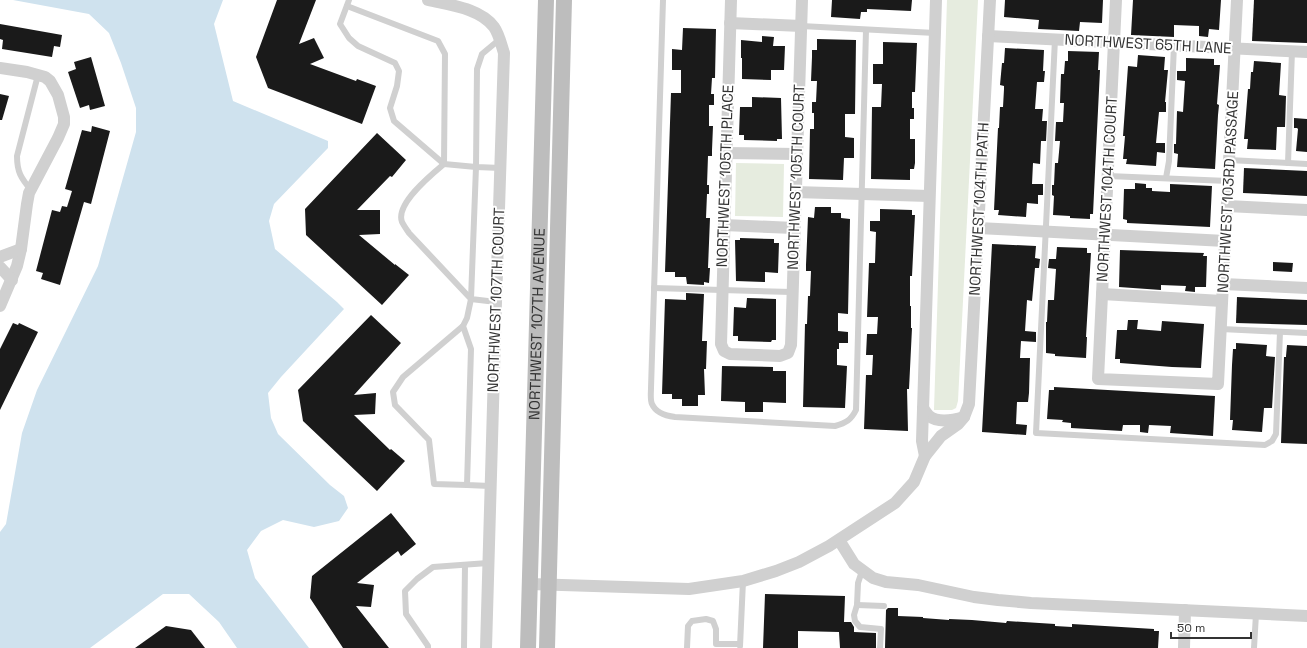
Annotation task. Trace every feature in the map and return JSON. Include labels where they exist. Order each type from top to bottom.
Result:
[{"type":"main road","name":"NORTHWEST 107TH AVENUE","points":[[528,648],[546,0]]},
{"type":"main road","name":"NORTHWEST 107TH AVENUE","points":[[547,648],[564,0]]},
{"type":"street","name":"NORTHWEST 107TH COURT","points":[[428,0],[462,8],[480,15],[493,26],[500,39],[504,53],[486,648]]},
{"type":"street","name":"NORTHWEST 105TH PLACE","points":[[731,0],[721,344],[724,351],[730,354],[780,356],[788,353]]},
{"type":"street","name":"NORTHWEST 105TH COURT","points":[[788,353],[791,345],[802,0]]},
{"type":"street","points":[[925,456],[922,441],[936,0]]},
{"type":"street","name":"NORTHWEST 104TH PATH","points":[[964,417],[969,404],[990,0]]},
{"type":"street","name":"NORTHWEST 104TH COURT","points":[[1116,0],[1098,379],[1218,384]]},
{"type":"street","name":"NORTHWEST 103RD PASSAGE","points":[[1218,384],[1237,0]]},
{"type":"street","points":[[730,23],[801,26]]},
{"type":"street","name":"NORTHWEST 65TH LANE","points":[[988,36],[1307,52]]},
{"type":"street","points":[[0,68],[45,77],[54,87],[63,109],[64,124],[31,190],[27,204],[21,249],[0,306]]},
{"type":"street","points":[[726,153],[796,154]]},
{"type":"street","points":[[795,192],[929,196]]},
{"type":"street","points":[[1227,206],[1307,210]]},
{"type":"street","points":[[724,225],[794,228]]},
{"type":"street","points":[[978,228],[1225,241]]},
{"type":"street","points":[[0,257],[21,249]]},
{"type":"street","points":[[0,268],[6,287]]},
{"type":"street","points":[[1223,284],[1307,288]]},
{"type":"street","points":[[1102,294],[1222,301]]},
{"type":"street","points":[[923,408],[929,416],[936,419],[954,420],[964,417]]},
{"type":"street","points":[[530,584],[689,588],[743,581],[776,571],[799,562],[839,540],[895,503],[914,482],[925,456],[941,436],[958,424],[964,417]]},
{"type":"street","points":[[839,540],[854,564],[873,578],[886,582],[918,584],[974,597],[998,600],[1307,616]]},
{"type":"street","points":[[1184,648],[1185,610]]},
{"type":"lane","points":[[663,0],[651,388],[652,404],[658,411],[665,415],[675,417],[835,426],[846,423],[852,418],[856,410],[866,30]]},
{"type":"lane","points":[[444,164],[445,54],[438,41],[348,3],[340,24],[349,38],[358,46],[395,62],[399,70],[397,86],[390,108],[394,121],[444,164],[501,168]]},
{"type":"lane","points":[[801,26],[935,33]]},
{"type":"lane","points":[[490,486],[434,484],[429,440],[394,405],[392,392],[403,377],[463,326],[467,318],[471,299],[476,167],[477,69],[482,54],[500,39]]},
{"type":"lane","points":[[1055,39],[1036,433],[1266,445],[1272,441],[1276,434],[1280,332]]},
{"type":"lane","points":[[1166,178],[1169,161],[1174,45]]},
{"type":"lane","points":[[1288,163],[1292,51]]},
{"type":"lane","points":[[31,190],[21,178],[18,170],[17,156],[38,75]]},
{"type":"lane","points":[[1229,160],[1307,164]]},
{"type":"lane","points":[[444,164],[427,178],[410,198],[402,211],[402,222],[409,233],[471,299],[496,302]]},
{"type":"lane","points":[[1108,176],[1228,181]]},
{"type":"lane","points":[[654,288],[792,292]]},
{"type":"lane","points":[[463,326],[471,349],[467,485]]},
{"type":"lane","points":[[1221,329],[1307,333]]},
{"type":"lane","points":[[428,648],[406,614],[405,591],[417,579],[433,567],[488,563]]},
{"type":"lane","points":[[464,648],[466,565]]},
{"type":"lane","points":[[862,571],[858,583],[857,605],[854,615],[856,622],[860,627],[881,629],[880,648]]},
{"type":"lane","points":[[687,648],[688,626],[692,620],[706,619],[713,621],[716,628],[716,646],[740,646],[743,581]]},
{"type":"lane","points":[[857,605],[884,606]]},
{"type":"lane","points":[[1254,648],[1256,614]]},
{"type":"shaded area","points":[[947,0],[978,0],[958,401],[956,408],[952,410],[934,410]]},
{"type":"shaded area","points":[[736,163],[784,164],[783,217],[735,216]]},
{"type":"water","points":[[13,0],[223,0],[214,24],[233,101],[328,141],[328,148],[274,204],[269,221],[275,249],[344,309],[268,393],[271,418],[278,434],[330,485],[344,496],[348,508],[339,521],[314,527],[283,520],[261,531],[247,550],[255,578],[309,648],[237,648],[219,622],[189,594],[163,594],[90,648],[0,648],[0,532],[6,524],[22,433],[37,390],[98,266],[136,132],[136,108],[109,33],[89,14]]},
{"type":"building","points":[[277,0],[316,0],[299,44],[314,38],[324,58],[310,64],[356,81],[357,79],[376,86],[362,124],[268,88],[256,57]]},
{"type":"building","points":[[832,0],[912,0],[911,11],[867,9],[867,12],[861,12],[860,19],[831,17]]},
{"type":"building","points":[[1005,0],[1103,0],[1102,23],[1080,22],[1079,31],[1038,29],[1039,20],[1004,17]]},
{"type":"building","points":[[1133,0],[1221,0],[1219,30],[1209,29],[1208,37],[1199,36],[1199,26],[1174,25],[1174,37],[1131,35]]},
{"type":"building","points":[[1254,0],[1307,0],[1307,43],[1252,41]]},
{"type":"building","points":[[0,24],[62,35],[60,47],[54,46],[52,57],[2,49],[3,40],[0,39]]},
{"type":"building","points":[[683,28],[716,29],[715,78],[712,78],[711,94],[714,94],[714,105],[709,105],[709,126],[713,126],[712,156],[708,156],[707,185],[709,185],[709,194],[707,194],[706,218],[710,218],[708,268],[710,268],[709,283],[704,282],[704,285],[687,284],[686,277],[675,277],[675,272],[665,272],[671,93],[681,93],[681,70],[672,70],[672,49],[682,50]]},
{"type":"building","points":[[762,36],[774,37],[773,46],[785,46],[784,70],[771,70],[771,80],[742,79],[741,40],[762,42]]},
{"type":"building","points":[[817,39],[856,40],[855,114],[845,114],[845,137],[854,138],[854,158],[844,158],[843,180],[809,179],[810,129],[814,129],[812,102],[816,102],[817,81],[811,81],[812,50],[817,50]]},
{"type":"building","points":[[883,42],[917,43],[915,92],[912,92],[914,119],[910,119],[910,139],[915,139],[915,163],[914,169],[910,169],[910,180],[871,179],[872,107],[881,107],[882,84],[873,84],[873,64],[883,64]]},
{"type":"building","points":[[1005,48],[1044,50],[1044,82],[1037,82],[1035,109],[1043,109],[1042,121],[1047,121],[1046,141],[1041,141],[1040,164],[1033,163],[1032,184],[1043,184],[1043,195],[1038,195],[1038,204],[1027,203],[1026,217],[998,215],[999,210],[994,210],[998,128],[1000,107],[1003,107],[1004,89],[1004,86],[1000,85]]},
{"type":"building","points":[[1068,51],[1099,52],[1098,70],[1100,70],[1093,214],[1090,214],[1090,219],[1053,215],[1054,196],[1052,195],[1052,185],[1054,185],[1055,163],[1058,163],[1060,141],[1055,141],[1056,122],[1063,122],[1064,103],[1060,103],[1061,74],[1064,74],[1065,61],[1068,61]]},
{"type":"building","points":[[1138,55],[1165,57],[1164,70],[1168,70],[1165,102],[1166,112],[1159,112],[1156,143],[1165,143],[1165,153],[1157,152],[1156,166],[1126,164],[1127,159],[1123,159],[1125,136],[1123,136],[1128,66],[1137,67]]},
{"type":"building","points":[[91,57],[105,106],[90,110],[89,105],[80,108],[68,72],[76,69],[74,62]]},
{"type":"building","points":[[1186,58],[1214,59],[1214,65],[1220,65],[1215,169],[1177,167],[1178,154],[1174,153],[1174,144],[1176,144],[1177,111],[1183,112],[1185,81],[1177,80],[1177,71],[1186,71]]},
{"type":"building","points":[[1254,61],[1281,63],[1279,95],[1286,96],[1285,127],[1277,127],[1276,150],[1247,149],[1248,139],[1244,139],[1248,89],[1250,89],[1251,72],[1253,72]]},
{"type":"building","points":[[0,94],[9,96],[2,120],[0,120]]},
{"type":"building","points":[[752,97],[781,98],[782,139],[777,139],[777,141],[744,140],[744,135],[739,135],[740,107],[752,107]]},
{"type":"building","points":[[1294,118],[1307,119],[1307,152],[1296,151],[1298,129],[1294,128]]},
{"type":"building","points":[[92,126],[110,131],[91,204],[84,202],[60,285],[41,279],[43,273],[36,271],[52,210],[60,212],[62,206],[67,207],[72,191],[65,189],[82,130],[91,132]]},
{"type":"building","points":[[377,133],[406,160],[392,177],[390,176],[357,210],[380,210],[380,234],[359,235],[409,275],[382,305],[306,235],[305,209]]},
{"type":"building","points":[[1244,168],[1307,171],[1307,196],[1243,193]]},
{"type":"building","points":[[1135,183],[1146,184],[1146,188],[1152,188],[1152,191],[1170,192],[1170,184],[1212,186],[1210,227],[1127,223],[1127,220],[1123,219],[1124,189],[1135,189]]},
{"type":"building","points":[[815,207],[831,207],[831,213],[841,213],[841,218],[850,219],[848,314],[838,313],[838,331],[848,332],[848,343],[839,343],[839,349],[837,349],[837,365],[847,366],[845,408],[803,407],[805,324],[807,324],[811,271],[806,271],[808,217],[814,218]]},
{"type":"building","points":[[880,209],[912,210],[912,215],[915,215],[912,276],[910,276],[912,328],[909,389],[907,389],[908,431],[864,429],[866,375],[872,375],[873,355],[866,355],[867,334],[877,334],[878,317],[867,317],[869,263],[875,263],[876,232],[870,231],[870,221],[880,221]]},
{"type":"building","points":[[740,238],[774,239],[774,243],[779,243],[778,273],[765,272],[765,282],[736,281],[735,240],[740,240]]},
{"type":"building","points":[[992,244],[1036,246],[1035,258],[1040,259],[1039,268],[1035,268],[1032,301],[1027,300],[1025,331],[1036,332],[1036,342],[1021,341],[1020,358],[1030,358],[1029,393],[1028,402],[1017,402],[1016,424],[1027,425],[1026,435],[982,432]]},
{"type":"building","points":[[1057,247],[1087,248],[1087,253],[1091,253],[1086,358],[1055,356],[1055,354],[1046,353],[1048,300],[1054,300],[1056,269],[1048,268],[1049,259],[1056,259]]},
{"type":"building","points":[[1120,250],[1204,253],[1203,256],[1207,256],[1206,287],[1195,287],[1195,292],[1185,291],[1186,286],[1161,285],[1161,290],[1119,287]]},
{"type":"building","points":[[1273,262],[1293,263],[1292,272],[1273,271]]},
{"type":"building","points":[[686,293],[704,294],[702,341],[707,341],[706,369],[704,369],[705,395],[698,395],[698,406],[682,406],[682,399],[672,399],[672,394],[662,394],[665,299],[686,300]]},
{"type":"building","points":[[1237,297],[1307,300],[1307,325],[1236,323]]},
{"type":"building","points":[[747,298],[776,299],[776,340],[772,340],[771,342],[738,341],[738,336],[733,336],[734,307],[746,308]]},
{"type":"building","points":[[371,315],[401,343],[354,395],[376,393],[375,414],[354,415],[390,450],[391,449],[405,461],[377,491],[303,421],[298,390]]},
{"type":"building","points":[[1128,320],[1138,320],[1137,329],[1161,331],[1162,321],[1204,324],[1201,368],[1120,363],[1120,359],[1115,359],[1117,330],[1127,330]]},
{"type":"building","points":[[13,323],[18,325],[19,323],[38,332],[0,410],[0,349]]},
{"type":"building","points":[[1236,343],[1267,345],[1266,356],[1275,357],[1272,408],[1264,408],[1262,432],[1232,430],[1233,420],[1230,420],[1232,365],[1233,349],[1236,349]]},
{"type":"building","points":[[1287,345],[1307,346],[1307,444],[1281,443],[1284,357],[1286,357]]},
{"type":"building","points":[[722,366],[773,367],[773,371],[786,371],[786,403],[763,402],[763,412],[745,412],[745,402],[721,401]]},
{"type":"building","points":[[1054,387],[1215,396],[1213,436],[1170,433],[1171,426],[1149,425],[1148,433],[1140,432],[1140,425],[1123,425],[1122,431],[1071,428],[1071,423],[1062,422],[1063,420],[1047,419],[1049,390],[1054,390]]},
{"type":"building","points":[[391,513],[416,544],[401,556],[398,551],[357,583],[374,585],[371,607],[356,606],[389,648],[343,648],[310,598],[312,576]]},
{"type":"building","points":[[765,594],[845,596],[844,622],[851,622],[854,627],[854,632],[876,633],[876,648],[840,648],[839,632],[798,631],[798,648],[763,648]]},
{"type":"building","points":[[888,608],[898,608],[898,616],[923,618],[1006,623],[1007,621],[1055,624],[1055,626],[1072,627],[1072,624],[1154,629],[1154,631],[1159,631],[1158,648],[885,648],[886,610]]},
{"type":"building","points":[[166,626],[191,630],[205,648],[135,648]]}]
